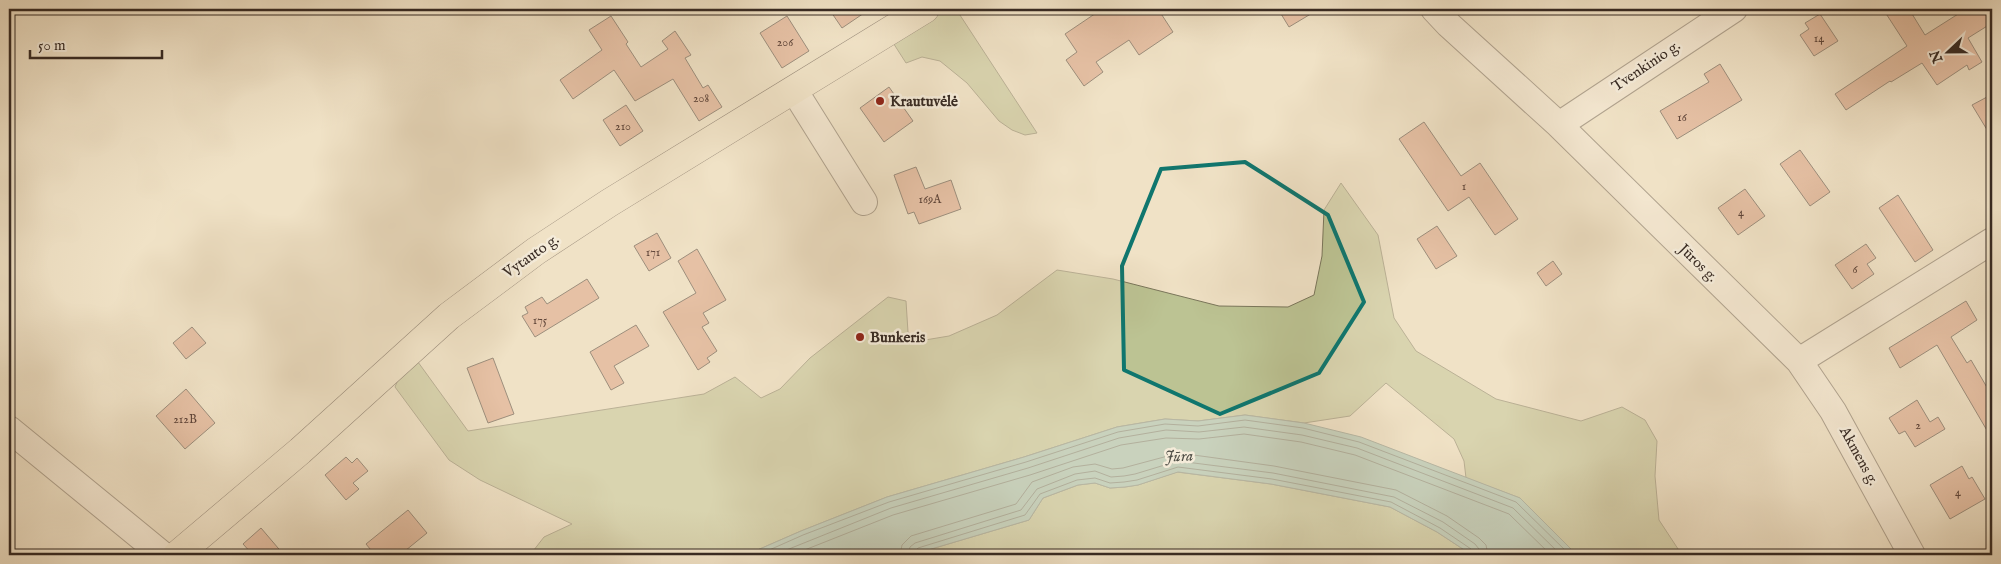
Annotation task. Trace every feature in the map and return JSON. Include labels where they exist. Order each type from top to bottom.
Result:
[{"type":"main road","name":"Vytauto g.","points":[[177,555],[300,451],[449,316],[536,251],[609,203],[925,9]]},
{"type":"street","name":"Jūros g.","points":[[1434,9],[1461,37],[1559,125],[1798,360]]},
{"type":"street","name":"Tvenkinio g.","points":[[1559,125],[1734,9]]},
{"type":"street","points":[[794,90],[864,202]]},
{"type":"street","points":[[1798,360],[1992,241]]},
{"type":"street","name":"Akmens g.","points":[[1798,360],[1834,411],[1912,555]]},
{"type":"street","points":[[9,429],[163,555]]},
{"type":"highlighted area","points":[[1245,162],[1328,215],[1364,302],[1319,373],[1220,414],[1124,370],[1122,266],[1161,169]]},
{"type":"green space","points":[[938,9],[956,9],[1037,133],[1025,135],[1012,130],[999,121],[967,83],[940,61],[922,57],[906,63],[890,38]]},
{"type":"green space","points":[[1341,183],[1378,235],[1394,318],[1416,351],[1496,399],[1581,421],[1622,407],[1645,420],[1657,441],[1655,476],[1659,520],[1682,555],[1577,555],[1520,498],[1466,478],[1464,461],[1454,439],[1386,383],[1350,416],[1304,423],[1245,415],[1198,421],[1165,419],[1117,427],[1024,457],[887,497],[746,555],[530,555],[544,537],[572,524],[480,480],[449,460],[395,387],[410,351],[468,431],[704,394],[735,377],[761,398],[780,389],[810,358],[888,297],[906,301],[908,332],[919,341],[949,336],[997,315],[1057,270],[1113,279],[1219,306],[1288,307],[1314,295],[1322,256],[1324,210]]},
{"type":"green space","points":[[1177,472],[1271,484],[1390,507],[1437,532],[1472,555],[911,555],[1029,520],[1043,498],[1078,485],[1095,483],[1110,488],[1125,487],[1138,485]]},
{"type":"water","name":"Jūra","points":[[1245,415],[1304,423],[1361,437],[1520,498],[1577,555],[1472,555],[1437,532],[1390,507],[1271,484],[1178,472],[1138,485],[1125,487],[1110,488],[1095,483],[1078,485],[1043,498],[1029,520],[911,555],[746,555],[887,497],[1024,457],[1117,427],[1165,419],[1198,421]]},
{"type":"building","points":[[829,9],[870,9],[842,28]]},
{"type":"building","points":[[1102,9],[1158,9],[1173,32],[1139,55],[1129,40],[1096,62],[1103,72],[1084,86],[1066,60],[1077,52],[1065,34]]},
{"type":"building","points":[[1278,9],[1319,9],[1289,27]]},
{"type":"building","points":[[1883,9],[1909,9],[1925,35],[1966,9],[1987,9],[1992,17],[1992,23],[1968,38],[1982,62],[1969,70],[1967,65],[1937,85],[1922,63],[1890,81],[1846,110],[1835,94],[1907,46]]},
{"type":"building","points":[[1820,14],[1838,41],[1814,56],[1800,35],[1809,29],[1805,23]]},
{"type":"building","points":[[611,16],[641,67],[668,49],[662,41],[675,31],[691,55],[685,58],[703,88],[708,85],[722,107],[699,121],[673,79],[635,101],[614,70],[573,99],[560,80],[602,50],[589,30]]},
{"type":"building","points":[[787,16],[809,51],[782,68],[760,33]]},
{"type":"building","points":[[1720,64],[1742,100],[1677,139],[1660,111],[1709,82],[1704,74]]},
{"type":"building","points":[[889,87],[913,121],[884,142],[860,108]]},
{"type":"building","points":[[1987,97],[1992,105],[1992,138],[1972,105]]},
{"type":"building","points":[[626,105],[643,131],[620,146],[603,120]]},
{"type":"building","points":[[1424,122],[1461,176],[1480,163],[1518,219],[1495,235],[1469,197],[1448,211],[1399,139]]},
{"type":"building","points":[[1800,150],[1830,192],[1810,206],[1780,164]]},
{"type":"building","points":[[916,167],[925,189],[951,180],[961,209],[919,224],[914,212],[908,214],[894,175]]},
{"type":"building","points":[[1745,189],[1765,216],[1738,235],[1718,208]]},
{"type":"building","points":[[1898,195],[1933,250],[1915,262],[1879,208]]},
{"type":"building","points":[[1437,226],[1457,256],[1436,269],[1417,239]]},
{"type":"building","points":[[657,233],[671,258],[649,271],[634,246]]},
{"type":"building","points":[[1866,244],[1876,258],[1867,264],[1874,274],[1852,289],[1835,265]]},
{"type":"building","points":[[697,249],[726,300],[703,313],[709,323],[702,327],[717,351],[707,358],[710,362],[698,370],[663,312],[696,293],[678,261]]},
{"type":"building","points":[[1553,261],[1562,274],[1546,286],[1537,273]]},
{"type":"building","points":[[587,279],[599,298],[535,337],[522,316],[528,313],[525,307],[542,297],[547,304]]},
{"type":"building","points":[[1966,301],[1977,320],[1951,337],[1967,363],[1971,360],[1992,396],[1992,439],[1937,345],[1900,368],[1889,348]]},
{"type":"building","points":[[636,325],[649,346],[614,366],[624,383],[611,390],[590,352]]},
{"type":"building","points":[[192,327],[206,343],[186,359],[173,343]]},
{"type":"building","points":[[493,358],[514,414],[488,423],[467,368]]},
{"type":"building","points":[[186,389],[215,423],[185,449],[156,416]]},
{"type":"building","points":[[1917,400],[1930,422],[1938,417],[1945,429],[1915,447],[1905,431],[1899,434],[1889,418]]},
{"type":"building","points":[[346,457],[352,463],[357,458],[368,471],[353,483],[359,489],[346,500],[325,475]]},
{"type":"building","points":[[1962,466],[1969,479],[1972,477],[1985,499],[1950,519],[1930,485]]},
{"type":"building","points":[[408,510],[427,533],[400,555],[375,555],[366,544]]},
{"type":"building","points":[[261,528],[284,555],[253,555],[243,544]]},
{"type":"place","name":"Krautuvėlė","points":[[880,101]]},
{"type":"place","name":"Bunkeris","points":[[860,337]]}]
